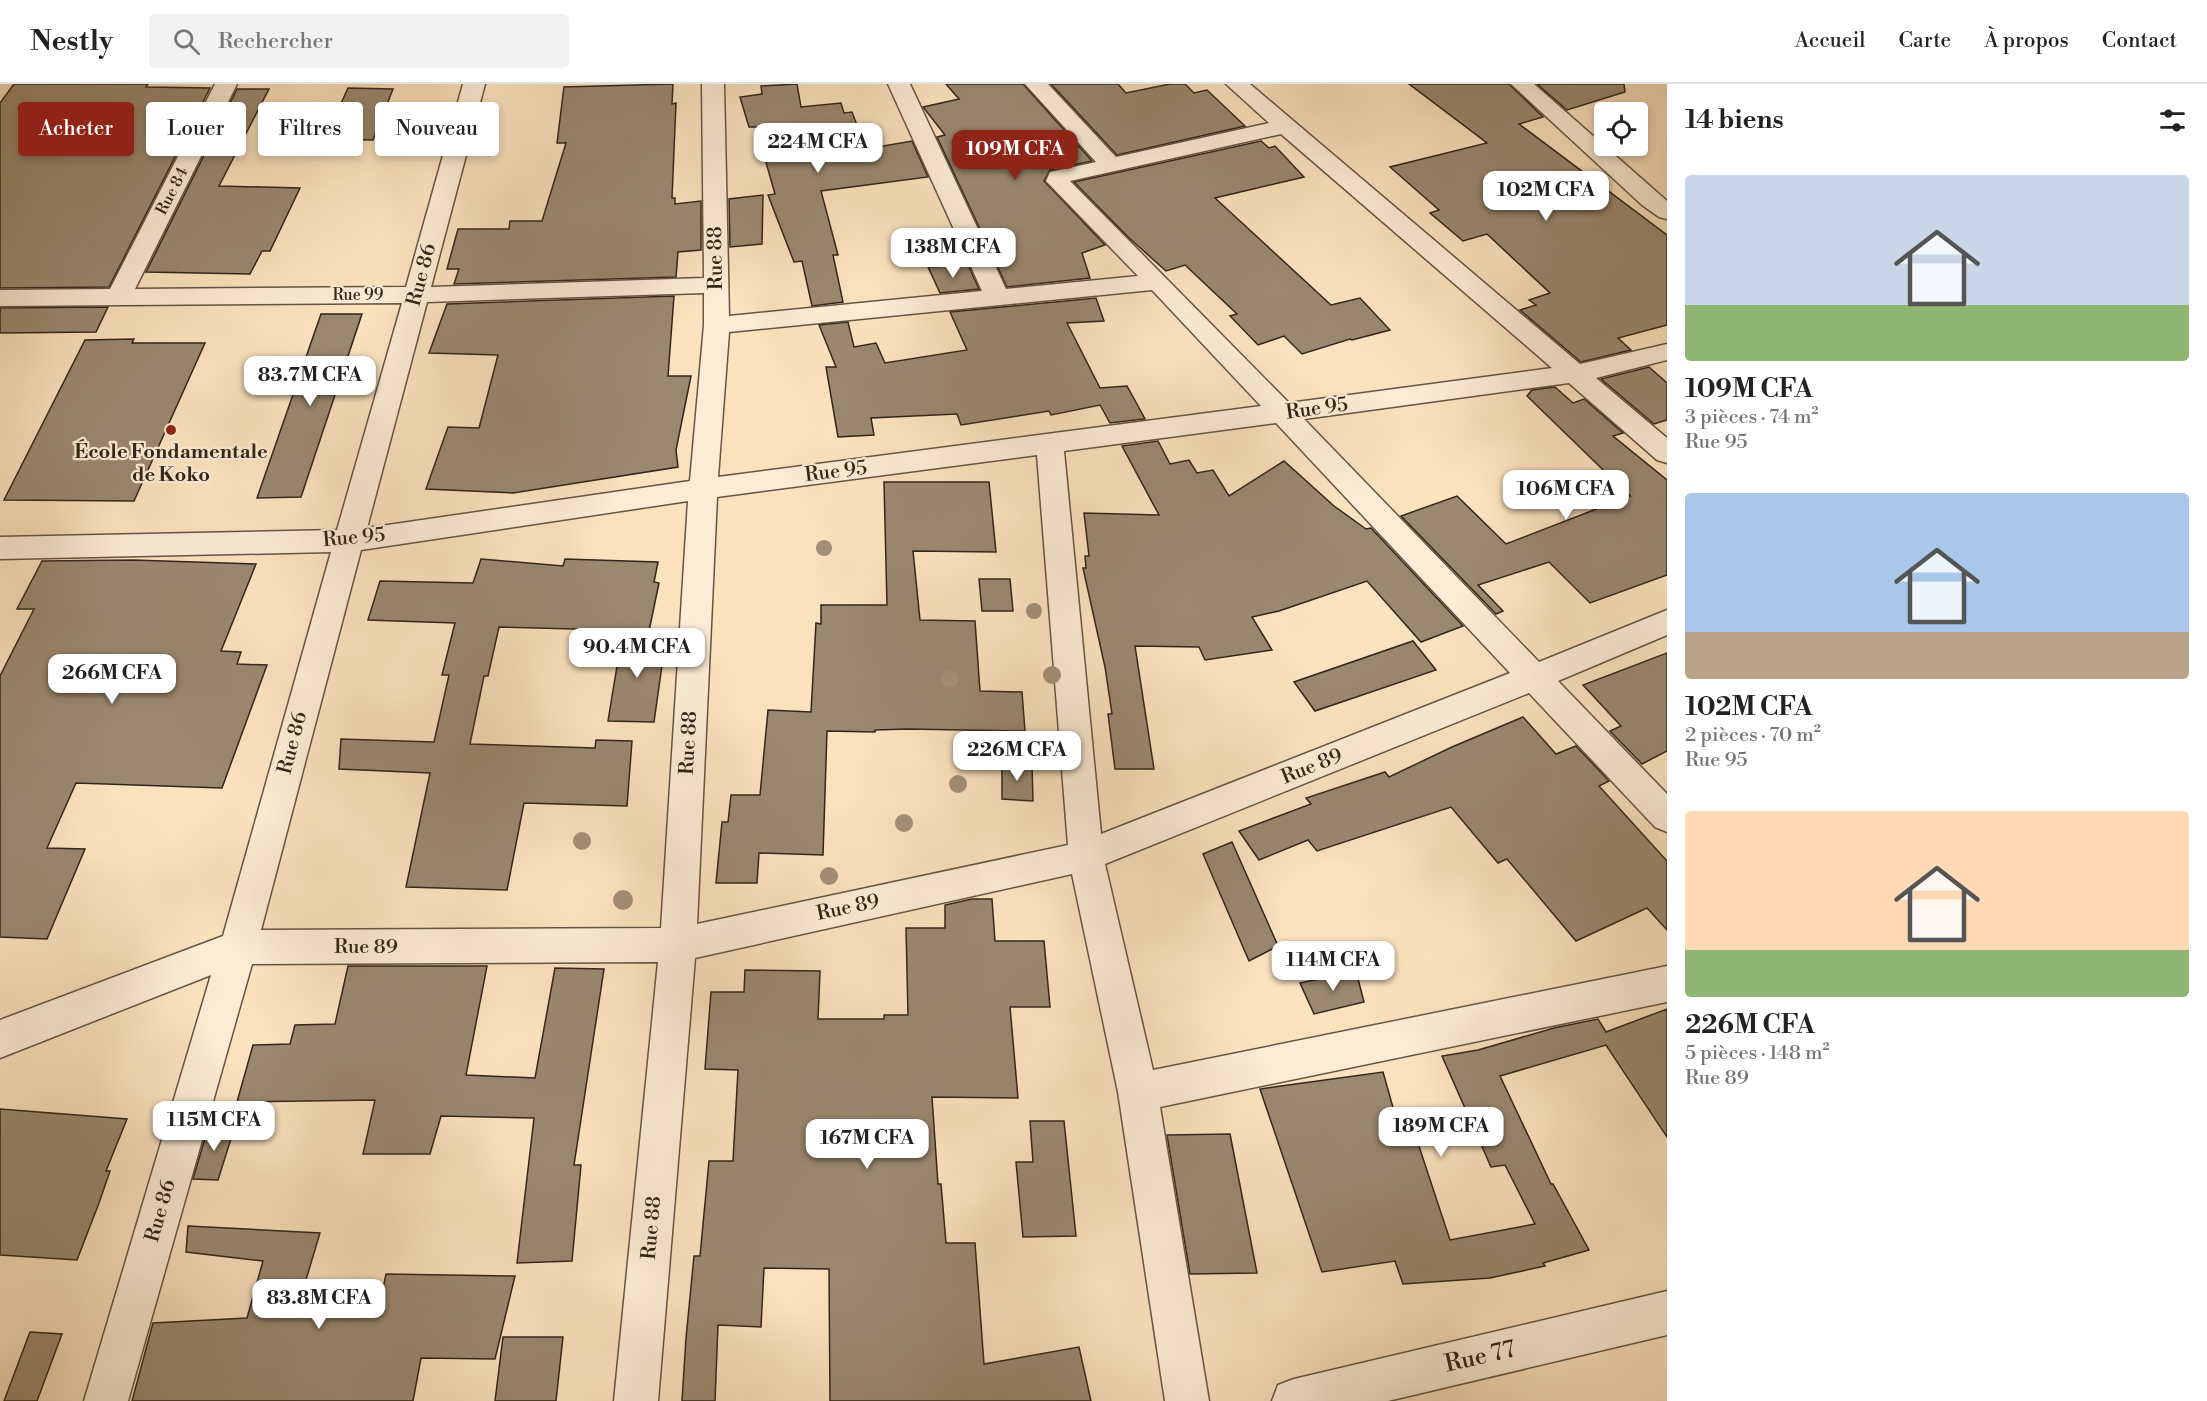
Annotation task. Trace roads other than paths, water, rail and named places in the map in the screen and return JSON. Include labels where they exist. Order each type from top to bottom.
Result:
[{"type":"street","name":"Rue 84","points":[[119,297],[226,84]]},
{"type":"street","name":"Rue 86","points":[[106,1401],[238,947],[474,84]]},
{"type":"street","name":"Rue 88","points":[[636,1401],[678,945],[703,489],[717,325],[712,84]]},
{"type":"street","points":[[899,84],[998,298]]},
{"type":"street","points":[[1036,84],[1111,165]]},
{"type":"street","points":[[1521,84],[1650,200],[1667,212]]},
{"type":"street","points":[[1251,88],[1286,126],[1667,453]]},
{"type":"street","points":[[1286,126],[1058,177],[1057,181],[1158,282],[1667,817]]},
{"type":"street","points":[[717,325],[1158,282]]},
{"type":"street","name":"Rue 99","points":[[0,298],[416,295],[716,285]]},
{"type":"street","name":"Rue 95","points":[[1,550],[349,541],[703,489],[1575,374],[1667,352]]},
{"type":"street","points":[[1050,444],[1086,856],[1138,1092],[1187,1401]]},
{"type":"street","name":"Rue 89","points":[[0,1039],[238,947],[678,945],[1086,856],[1535,678],[1667,622]]},
{"type":"street","points":[[1138,1092],[1667,984]]},
{"type":"street","name":"Rue 77","points":[[1294,1401],[1667,1313]]},
{"type":"place","name":"École Fondamentale de Koko","points":[[171,430]]}]
